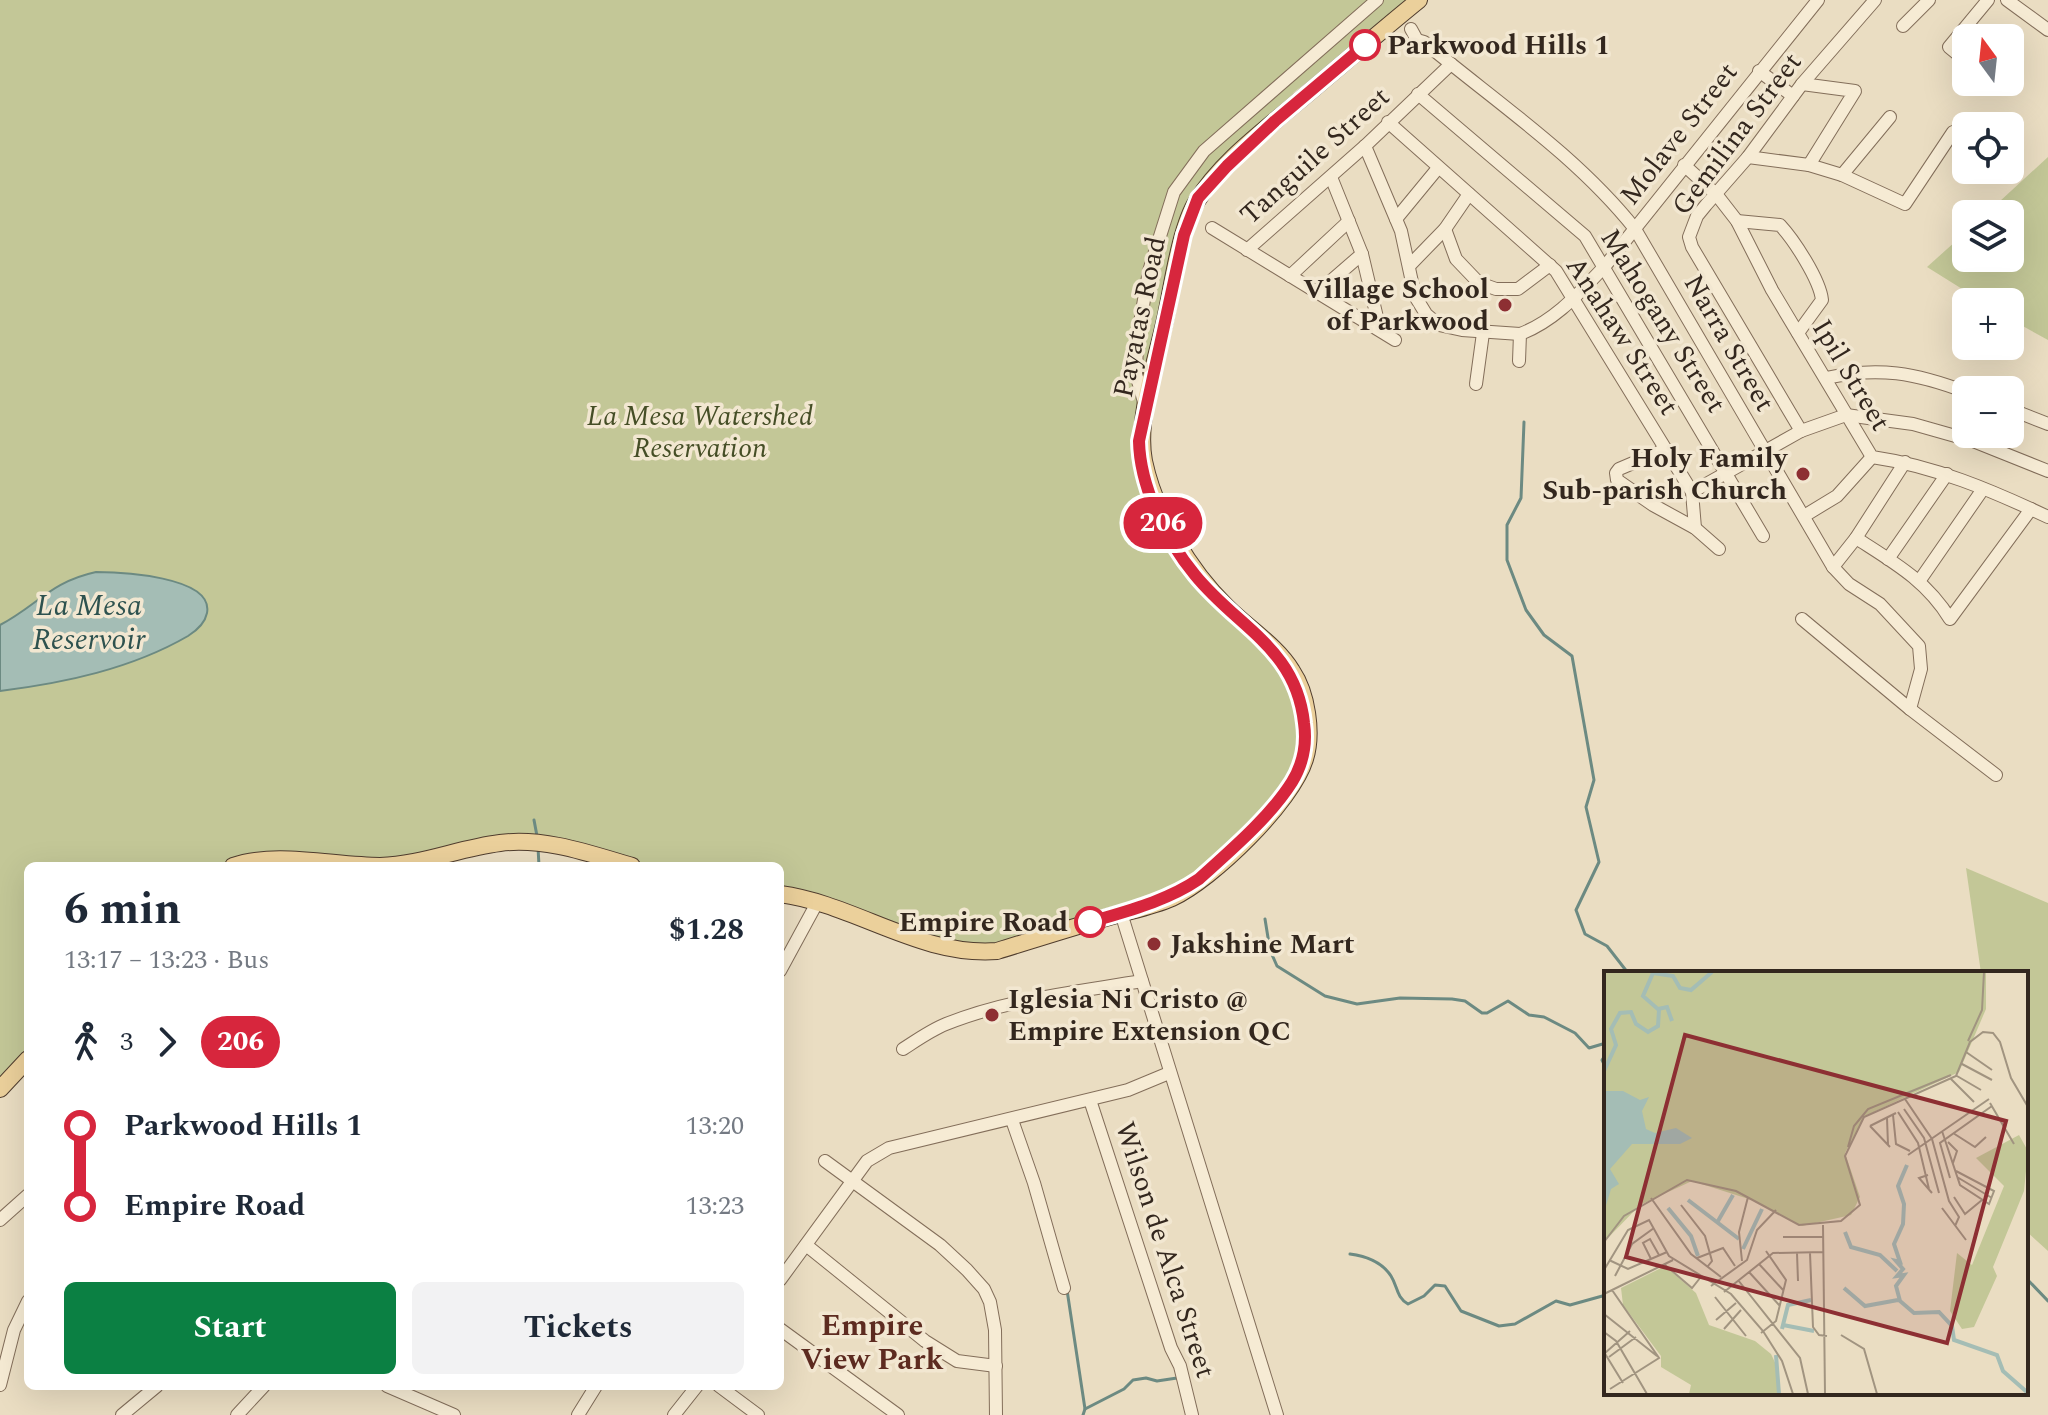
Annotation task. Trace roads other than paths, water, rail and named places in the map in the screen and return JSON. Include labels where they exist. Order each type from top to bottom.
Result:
[{"type":"main road","name":"Payatas Road","points":[[784,895],[818,901],[929,944],[978,953],[997,951],[1174,897],[1203,879],[1258,827],[1300,773],[1307,755],[1308,733],[1303,698],[1291,668],[1206,584],[1174,536],[1145,464],[1146,409],[1184,235],[1198,198],[1275,121],[1419,0]]},
{"type":"main road","points":[[408,862],[509,842],[575,850],[618,862]]},
{"type":"main road","points":[[257,862],[288,862]]},
{"type":"main road","points":[[0,1089],[24,1063]]},
{"type":"street","points":[[1146,409],[1136,374],[1137,340],[1149,271],[1174,192],[1204,151],[1377,0]]},
{"type":"street","name":"Molave Street","points":[[1520,334],[1536,328],[1573,299],[1605,266],[1818,0]]},
{"type":"street","name":"Gemilina Street","points":[[1801,431],[1692,247],[1689,237],[1694,224],[1716,194],[1748,157],[1802,84],[1875,0]]},
{"type":"street","points":[[1903,26],[1929,0]]},
{"type":"street","points":[[1968,24],[1988,0]]},
{"type":"street","points":[[2007,0],[2048,30]]},
{"type":"street","name":"Narra Street","points":[[1398,17],[1411,29],[1416,39],[1451,64],[1612,200],[1635,229],[1833,567],[1849,584],[1880,604],[1919,646],[1921,669],[1910,709]]},
{"type":"street","name":"Tanguile Street","points":[[1247,250],[1365,146],[1451,64]]},
{"type":"street","points":[[1759,71],[1793,96]]},
{"type":"street","points":[[1802,84],[1855,91],[1809,165]]},
{"type":"street","name":"Mahogany Street","points":[[1418,94],[1585,236],[1763,536]]},
{"type":"street","points":[[1842,175],[1890,117]]},
{"type":"street","name":"Anahaw Street","points":[[1388,122],[1550,265],[1692,492]]},
{"type":"street","points":[[1748,157],[1809,165],[1842,175],[1905,204],[1952,134]]},
{"type":"street","points":[[1365,146],[1396,219],[1415,296],[1426,314],[1439,325],[1483,333],[1520,334],[1519,361]]},
{"type":"street","name":"Ipil Street","points":[[1684,165],[1716,194],[1737,221],[1772,290],[1872,457],[1905,462],[1947,474],[2048,517]]},
{"type":"street","points":[[1396,219],[1438,168]]},
{"type":"street","points":[[1331,177],[1362,254],[1380,330]]},
{"type":"street","points":[[1409,266],[1445,229],[1469,194]]},
{"type":"street","points":[[1290,276],[1349,221]]},
{"type":"street","points":[[1737,221],[1780,225],[1809,269],[1822,300],[1798,333]]},
{"type":"street","points":[[1212,228],[1395,340]]},
{"type":"street","points":[[1445,229],[1456,259],[1479,283],[1496,289],[1518,289],[1550,265]]},
{"type":"street","points":[[1317,293],[1362,254]]},
{"type":"street","points":[[1476,384],[1483,333]]},
{"type":"street","points":[[1826,378],[1878,370],[1928,379],[1952,387]]},
{"type":"street","points":[[1695,528],[1692,492],[1801,431],[1846,415],[1913,424],[1973,441],[2048,471]]},
{"type":"street","points":[[2024,415],[2048,424]]},
{"type":"street","points":[[1666,449],[1619,469],[1617,480],[1653,505],[1695,528],[1719,549]]},
{"type":"street","points":[[1804,516],[1837,496],[1872,457]]},
{"type":"street","points":[[1833,567],[1856,538],[1905,462]]},
{"type":"street","points":[[1888,559],[1947,474]]},
{"type":"street","points":[[1920,580],[1983,489]]},
{"type":"street","points":[[1856,538],[1920,580],[1933,592],[1950,619],[2031,509]]},
{"type":"street","points":[[1802,619],[1910,709],[1996,775]]},
{"type":"street","points":[[784,964],[818,901]]},
{"type":"street","points":[[1121,913],[1277,1415]]},
{"type":"street","points":[[903,1049],[943,1025],[996,1009],[1142,981]]},
{"type":"street","points":[[784,1275],[867,1161],[889,1148],[1128,1090],[1169,1073]]},
{"type":"street","name":"Wilson de Alca Street","points":[[1090,1100],[1171,1348],[1180,1366],[1192,1415]]},
{"type":"street","points":[[1012,1120],[1064,1288]]},
{"type":"street","points":[[825,1161],[946,1251],[984,1289],[990,1302],[996,1366],[996,1415]]},
{"type":"street","points":[[0,1220],[24,1199]]},
{"type":"street","points":[[806,1245],[925,1341],[957,1361],[996,1366]]},
{"type":"street","points":[[0,1385],[14,1330],[24,1309]]},
{"type":"street","points":[[784,1332],[898,1415]]},
{"type":"street","points":[[122,1415],[151,1390]]},
{"type":"street","points":[[257,1415],[241,1410],[260,1390]]},
{"type":"street","points":[[396,1390],[454,1415]]},
{"type":"street","points":[[578,1415],[594,1390]]},
{"type":"street","points":[[674,1415],[694,1390]]},
{"type":"street","points":[[724,1390],[758,1415]]},
{"type":"water","name":"La Mesa Reservoir","points":[[96,572],[143,575],[181,584],[196,591],[205,601],[206,617],[188,636],[120,666],[73,679],[0,691],[0,625],[55,588]]},
{"type":"waterway","points":[[1524,422],[1521,498],[1507,525],[1507,560],[1526,610],[1544,635],[1572,656],[1594,780],[1586,807],[1599,862],[1576,910],[1585,934],[1607,946],[1626,971]]},
{"type":"waterway","points":[[534,820],[537,836]]},
{"type":"waterway","points":[[538,847],[539,862]]},
{"type":"waterway","points":[[1265,919],[1270,950],[1277,966],[1325,996],[1357,1004],[1400,998],[1452,999],[1465,1001],[1482,1013],[1508,1001],[1529,1015],[1544,1017],[1575,1033],[1589,1048],[1604,1044]]},
{"type":"waterway","points":[[1604,1057],[1604,1064]]},
{"type":"waterway","points":[[1350,1254],[1367,1258],[1383,1267],[1401,1298],[1408,1304],[1424,1296],[1435,1285],[1445,1286],[1461,1311],[1499,1326],[1515,1324],[1556,1301],[1570,1305],[1604,1296]]},
{"type":"waterway","points":[[2028,1280],[2048,1301]]},
{"type":"waterway","points":[[1067,1290],[1085,1409]]},
{"type":"waterway","points":[[1083,1415],[1085,1409],[1124,1389],[1133,1380],[1177,1378]]},
{"type":"place","name":"Parkwood Hills 1","points":[[1365,45]]},
{"type":"place","name":"Village School of Parkwood","points":[[1505,305]]},
{"type":"place","name":"Holy Family Sub-parish Church","points":[[1803,474]]},
{"type":"place","name":"Empire Road","points":[[1090,922]]},
{"type":"place","name":"Jakshine Mart","points":[[1154,944]]},
{"type":"place","name":"Iglesia Ni Cristo @ Empire Extension QC","points":[[992,1015]]},
{"type":"district","name":"Empire View Park","points":[[872,1343]]},
{"type":"park label","name":"La Mesa Watershed Reservation","points":[[700,432]]}]
